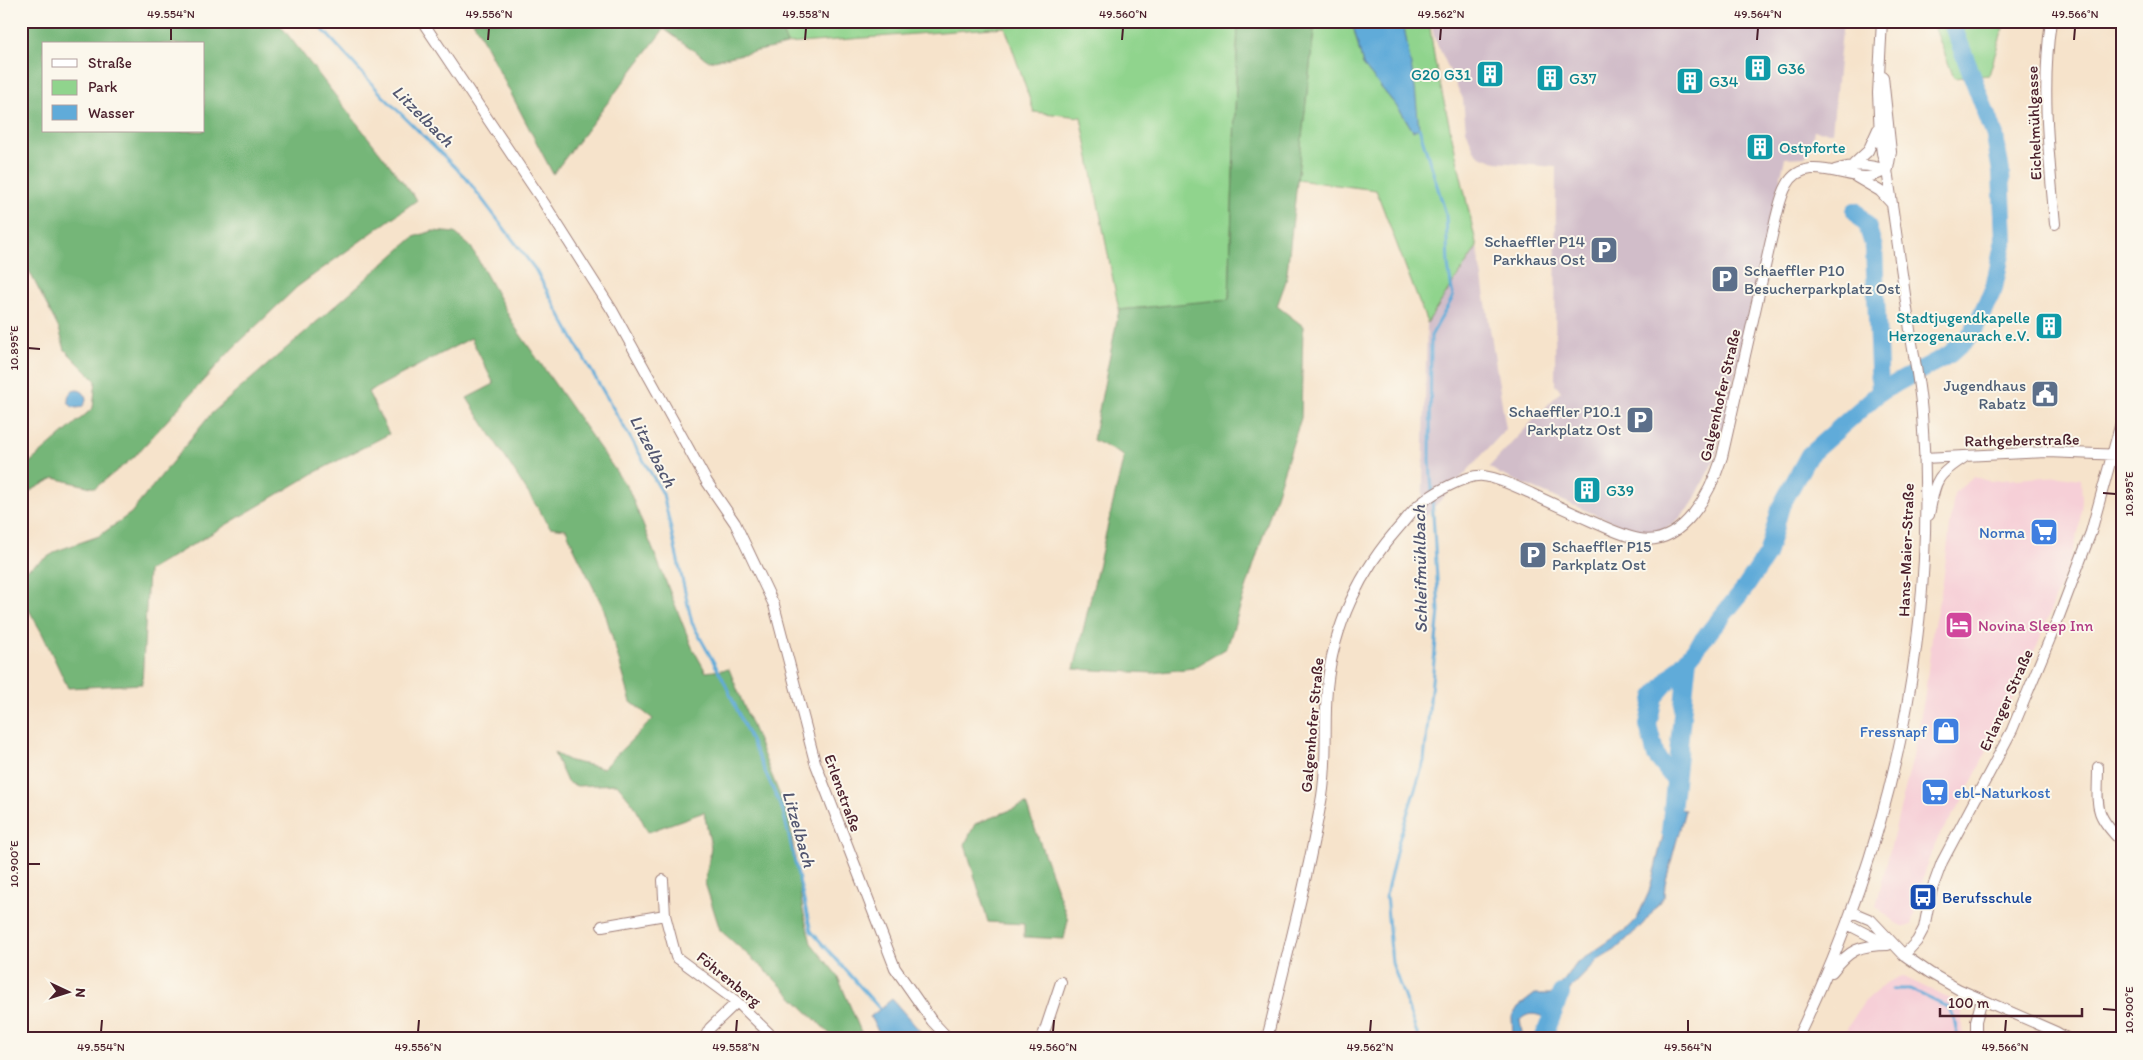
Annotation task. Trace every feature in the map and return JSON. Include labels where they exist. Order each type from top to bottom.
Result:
[{"type":"street","name":"Erlenstraße","points":[[422,21],[544,203],[612,310],[707,482],[735,523],[774,606],[815,762],[895,968],[932,1021],[949,1039]]},
{"type":"street","name":"Hans-Maier-Straße","points":[[1847,924],[1867,871],[1887,802],[1911,689],[1923,584],[1925,534],[1924,458],[1920,395],[1879,126],[1878,93],[1881,67],[1882,21]]},
{"type":"street","name":"Eichelmühlgasse","points":[[2051,21],[2046,74],[2047,117],[2055,224]]},
{"type":"street","name":"Hans-Maier-Straße","points":[[1881,67],[1886,92],[1891,152],[1887,170]]},
{"type":"street","points":[[1852,170],[1868,151],[1879,126]]},
{"type":"street","name":"Galgenhofer Straße","points":[[1267,1039],[1298,915],[1323,793],[1327,689],[1332,656],[1339,628],[1364,572],[1390,537],[1420,504],[1449,484],[1482,475],[1518,487],[1609,529],[1642,540],[1656,538],[1673,532],[1688,521],[1707,494],[1722,457],[1783,193],[1787,184],[1798,173],[1817,169],[1852,170],[1870,176],[1887,170]]},
{"type":"street","name":"Galgenhofer Straße","points":[[1852,170],[1880,191],[1892,204]]},
{"type":"street","name":"Erlanger Straße","points":[[1904,954],[1917,941],[1924,928],[1931,892],[1942,862],[2012,730],[2084,554],[2117,455],[2122,419]]},
{"type":"street","name":"Rathgeberstraße","points":[[1924,458],[2047,452],[2117,455]]},
{"type":"street","points":[[1925,534],[1935,487],[1942,472],[1966,456]]},
{"type":"street","points":[[2098,766],[2099,813],[2106,826],[2122,842]]},
{"type":"street","name":"Föhrenberg","points":[[663,880],[665,916],[676,957],[737,1002],[775,1039]]},
{"type":"street","points":[[1852,912],[1871,920],[1904,954]]},
{"type":"street","points":[[602,926],[665,916]]},
{"type":"street","points":[[1797,1039],[1824,983],[1847,924],[1904,954],[1930,973],[1982,1000],[2068,1039]]},
{"type":"street","points":[[1824,983],[1840,961],[1853,951],[1864,946],[1888,945]]},
{"type":"street","points":[[1042,1039],[1061,982]]},
{"type":"street","points":[[1976,1039],[1976,1021],[1982,1000]]},
{"type":"street","points":[[704,1039],[710,1028],[737,1002]]},
{"type":"shaded area","points":[[1431,21],[1843,21],[1832,132],[1814,131],[1810,150],[1805,157],[1785,158],[1716,456],[1692,504],[1674,524],[1662,530],[1650,532],[1627,528],[1500,474],[1489,467],[1561,391],[1555,385],[1556,167],[1496,162],[1480,156],[1474,150],[1466,130],[1463,99],[1434,37]]},
{"type":"shaded area","points":[[1477,247],[1506,429],[1422,520],[1427,323]]},
{"type":"shaded area","points":[[2060,476],[2081,479],[2082,500],[2079,529],[2072,555],[2035,651],[2002,721],[1962,801],[1939,836],[1928,861],[1911,925],[1905,927],[1893,921],[1876,906],[1912,761],[1925,694],[1933,629],[1943,582],[1954,493],[1974,477],[1989,481]]},
{"type":"shaded area","points":[[1902,976],[1962,1005],[1964,1039],[1840,1039],[1864,1002],[1886,983]]},
{"type":"green space","points":[[21,21],[277,21],[417,200],[297,287],[232,349],[134,457],[95,488],[54,478],[21,496],[21,470],[93,408],[96,381],[65,350],[59,329],[21,255]]},
{"type":"green space","points":[[473,21],[778,21],[787,45],[709,61],[664,29],[553,174]]},
{"type":"green space","points":[[778,21],[1238,21],[1229,300],[1119,310],[1081,117],[1034,112],[1005,27],[787,44]]},
{"type":"green space","points":[[1238,21],[1315,21],[1286,281],[1277,306],[1303,326],[1301,418],[1227,648],[1193,668],[1153,673],[1074,669],[1124,456],[1093,440],[1119,310],[1229,299]]},
{"type":"green space","points":[[1315,21],[1352,21],[1363,65],[1402,113],[1413,131],[1403,21],[1429,21],[1435,62],[1477,247],[1427,323],[1376,190],[1297,180]]},
{"type":"green space","points":[[1932,21],[2005,21],[1989,75],[1954,78]]},
{"type":"green space","points":[[433,231],[455,233],[471,247],[515,327],[629,490],[692,647],[706,672],[729,669],[789,818],[803,911],[811,943],[837,975],[864,1039],[835,1039],[765,970],[720,930],[705,883],[711,847],[704,812],[648,832],[634,805],[617,784],[577,786],[567,782],[554,753],[570,761],[603,768],[653,719],[631,702],[604,609],[566,529],[550,527],[467,398],[494,384],[471,338],[368,392],[389,434],[314,473],[148,571],[142,684],[68,688],[42,633],[21,596],[21,573],[59,550],[99,536],[131,513],[211,414],[414,237]]},
{"type":"green space","points":[[1026,804],[1068,920],[1064,939],[1024,937],[1024,924],[988,922],[965,844],[975,824]]},
{"type":"water","points":[[1352,21],[1403,21],[1415,88],[1419,128],[1413,131],[1402,113],[1363,65]]},
{"type":"water","points":[[77,390],[83,393],[86,399],[83,405],[77,408],[71,405],[68,399],[71,393]]},
{"type":"water","points":[[1670,808],[1685,810],[1665,884],[1664,896],[1643,924],[1615,950],[1598,960],[1571,988],[1558,1010],[1548,1019],[1533,1014],[1523,1017],[1520,1020],[1523,1039],[1513,1039],[1512,1017],[1518,1007],[1535,994],[1554,994],[1577,963],[1628,928],[1636,920],[1649,892]]},
{"type":"water","points":[[892,999],[927,1039],[883,1039],[870,1017]]},
{"type":"waterway","name":"Litzelbach","points":[[315,21],[383,96],[466,178],[535,269],[581,353],[663,494],[692,623],[723,679],[783,811],[811,931],[879,1008]]},
{"type":"waterway","points":[[1670,831],[1688,658],[1745,588],[1767,555],[1781,506],[1809,455],[1880,392],[1950,354],[1972,334],[1994,288],[2004,240],[2001,172],[1995,136],[1951,21]]},
{"type":"waterway","name":"Schleifmühlbach","points":[[1419,128],[1446,214],[1448,265],[1453,297],[1431,336],[1430,460],[1432,492]]},
{"type":"waterway","points":[[1855,211],[1867,225],[1874,248],[1880,392]]},
{"type":"waterway","name":"Schleifmühlbach","points":[[1419,1039],[1392,963],[1386,895],[1398,843],[1424,761],[1439,611],[1432,498]]},
{"type":"waterway","points":[[1675,780],[1656,756],[1648,725],[1654,697],[1688,658]]},
{"type":"waterway","points":[[1892,989],[1910,989],[1949,1008],[1954,1018],[1958,1039]]},
{"type":"waterway","points":[[1543,1039],[1561,993]]},
{"type":"place","name":"G36","points":[[1758,68]]},
{"type":"place","name":"G20 G31","points":[[1490,74]]},
{"type":"place","name":"G37","points":[[1550,78]]},
{"type":"place","name":"G34","points":[[1690,81]]},
{"type":"place","name":"Ostpforte","points":[[1760,147]]},
{"type":"place","name":"Schaeffler P14 Parkhaus Ost","points":[[1604,250]]},
{"type":"place","name":"Schaeffler P10 Besucherparkplatz Ost","points":[[1725,279]]},
{"type":"place","name":"Stadtjugendkapelle Herzogenaurach e.V.","points":[[2049,326]]},
{"type":"place","name":"Jugendhaus Rabatz","points":[[2045,394]]},
{"type":"place","name":"Schaeffler P10.1 Parkplatz Ost","points":[[1640,420]]},
{"type":"place","name":"G39","points":[[1587,490]]},
{"type":"place","name":"Norma","points":[[2044,532]]},
{"type":"place","name":"Schaeffler P15 Parkplatz Ost","points":[[1533,555]]},
{"type":"place","name":"Novina Sleep Inn","points":[[1959,625]]},
{"type":"place","name":"Fressnapf","points":[[1946,731]]},
{"type":"place","name":"ebl-Naturkost","points":[[1935,792]]},
{"type":"place","name":"Berufsschule","points":[[1923,897]]}]
